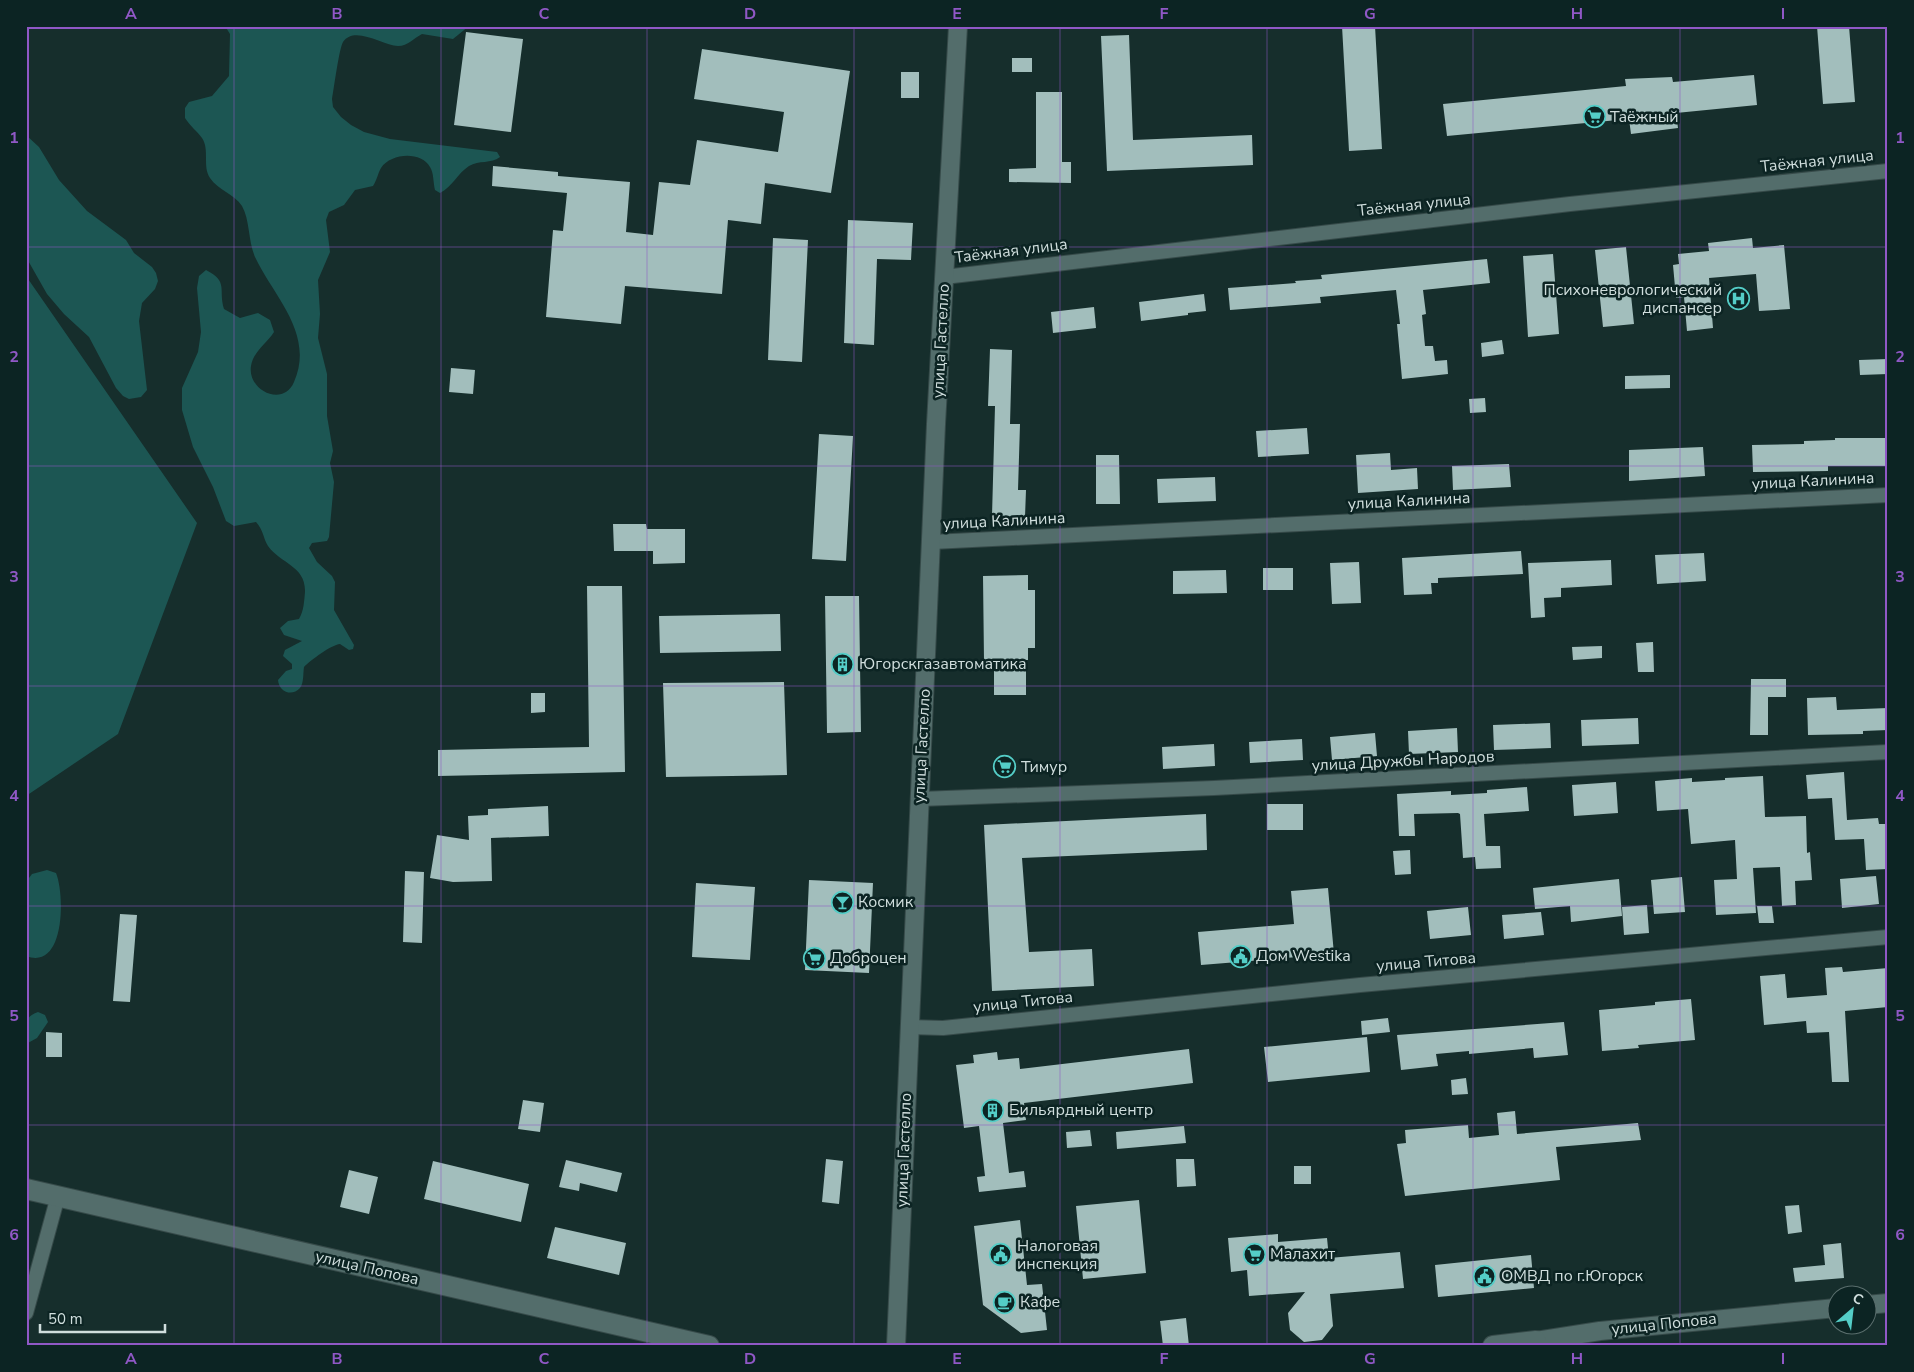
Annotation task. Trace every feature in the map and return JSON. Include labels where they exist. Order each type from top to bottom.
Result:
[{"type":"main road","name":"улица Попова","points":[[26,1189],[709,1346]]},
{"type":"main road","name":"улица Попова","points":[[1493,1346],[1536,1343]]},
{"type":"street","name":"улица Гастелло","points":[[896,1346],[944,277],[958,26]]},
{"type":"street","name":"Таёжная улица","points":[[944,277],[1570,204],[1888,171]]},
{"type":"street","name":"улица Калинина","points":[[932,542],[1888,495]]},
{"type":"street","name":"улица Дружбы Народов","points":[[920,799],[1214,788],[1888,752]]},
{"type":"street","name":"улица Титова","points":[[909,1027],[943,1028],[1360,985],[1888,937]]},
{"type":"street","points":[[26,1313],[58,1196]]},
{"type":"street","name":"улица Попова","points":[[1536,1343],[1600,1331],[1826,1309]]},
{"type":"shaded area","points":[[225,26],[469,26],[453,39],[422,34],[402,46],[362,36],[348,37],[343,42],[340,52],[332,99],[333,107],[341,117],[364,132],[390,139],[497,152],[500,157],[493,161],[469,166],[440,193],[435,190],[432,172],[426,162],[413,156],[392,159],[381,168],[373,186],[355,190],[344,205],[329,212],[326,220],[330,252],[318,280],[320,314],[318,338],[327,374],[327,416],[333,451],[330,463],[334,482],[329,537],[327,541],[312,543],[309,548],[317,562],[332,576],[335,582],[334,610],[354,645],[353,649],[349,650],[340,644],[336,645],[311,661],[304,667],[303,681],[300,688],[290,693],[281,688],[278,680],[286,671],[292,669],[292,664],[283,656],[285,650],[302,641],[284,635],[280,628],[288,621],[299,619],[304,606],[304,583],[297,571],[268,546],[261,528],[256,522],[234,526],[226,521],[213,487],[193,447],[182,410],[182,388],[198,352],[201,332],[197,288],[199,276],[206,270],[218,278],[220,282],[224,309],[240,318],[258,313],[270,320],[274,332],[252,361],[251,375],[254,382],[267,393],[282,394],[289,390],[294,382],[299,364],[296,332],[290,316],[255,257],[245,212],[235,198],[217,186],[210,178],[202,138],[185,118],[185,108],[189,102],[212,96],[229,76],[230,34]]},
{"type":"shaded area","points":[[26,135],[39,147],[59,180],[87,211],[126,240],[134,253],[152,267],[156,273],[158,281],[155,289],[142,303],[139,321],[147,390],[141,397],[129,399],[123,396],[116,388],[89,337],[64,314],[47,294],[26,257]]},
{"type":"shaded area","points":[[26,276],[197,523],[118,734],[26,796]]},
{"type":"shaded area","points":[[47,870],[56,873],[59,883],[61,913],[59,928],[55,942],[48,952],[39,958],[26,956],[26,882],[32,874]]},
{"type":"shaded area","points":[[38,1012],[45,1015],[48,1022],[37,1038],[26,1044],[25,1029],[27,1021],[29,1017]]},
{"type":"building","points":[[1342,26],[1375,26],[1382,149],[1349,151]]},
{"type":"building","points":[[1817,26],[1849,26],[1855,102],[1823,104]]},
{"type":"building","points":[[466,32],[523,39],[511,132],[454,125]]},
{"type":"building","points":[[1129,35],[1133,140],[1252,135],[1253,165],[1107,171],[1101,36]]},
{"type":"building","points":[[702,49],[850,71],[831,193],[765,183],[761,224],[728,220],[722,294],[625,286],[621,324],[546,317],[553,230],[563,231],[567,193],[492,186],[493,166],[558,172],[558,176],[630,182],[626,232],[653,235],[659,182],[690,185],[697,140],[778,152],[784,112],[694,99]]},
{"type":"building","points":[[1012,58],[1032,58],[1032,72],[1012,72]]},
{"type":"building","points":[[901,72],[919,72],[919,98],[901,98]]},
{"type":"building","points":[[1754,75],[1757,105],[1676,113],[1678,128],[1631,134],[1629,119],[1447,136],[1443,104],[1626,86],[1625,79],[1672,77],[1673,82]]},
{"type":"building","points":[[1036,92],[1062,92],[1062,162],[1071,162],[1071,183],[1009,182],[1009,169],[1036,168]]},
{"type":"building","points":[[848,220],[913,223],[911,260],[877,259],[874,345],[844,343]]},
{"type":"building","points":[[773,238],[808,240],[802,362],[768,360]]},
{"type":"building","points":[[1752,238],[1753,248],[1784,245],[1790,309],[1759,311],[1756,274],[1709,278],[1713,328],[1687,331],[1684,297],[1676,298],[1673,265],[1679,264],[1678,254],[1709,251],[1708,243]]},
{"type":"building","points":[[1626,247],[1634,324],[1603,327],[1595,250]]},
{"type":"building","points":[[1553,254],[1559,334],[1528,337],[1523,256]]},
{"type":"building","points":[[1487,259],[1490,283],[1423,290],[1426,314],[1422,315],[1425,346],[1433,346],[1435,361],[1447,360],[1448,374],[1402,379],[1397,324],[1400,324],[1396,290],[1320,297],[1321,303],[1230,310],[1228,288],[1296,283],[1295,281],[1322,279],[1321,275]]},
{"type":"building","points":[[1204,294],[1206,311],[1141,321],[1139,302]]},
{"type":"building","points":[[1094,307],[1096,328],[1053,333],[1051,312]]},
{"type":"building","points":[[1502,340],[1504,354],[1482,357],[1481,343]]},
{"type":"building","points":[[990,349],[1012,350],[1010,424],[1020,424],[1018,490],[1026,490],[1025,517],[992,516],[995,406],[988,406]]},
{"type":"building","points":[[1888,359],[1888,374],[1860,375],[1859,360]]},
{"type":"building","points":[[451,368],[475,370],[473,394],[449,392]]},
{"type":"building","points":[[1670,375],[1670,388],[1625,389],[1625,376]]},
{"type":"building","points":[[1485,398],[1486,412],[1470,413],[1469,399]]},
{"type":"building","points":[[1307,428],[1309,454],[1258,457],[1256,431]]},
{"type":"building","points":[[819,434],[853,436],[846,561],[812,559]]},
{"type":"building","points":[[1835,438],[1888,438],[1888,466],[1828,466],[1828,471],[1753,472],[1752,445],[1804,444],[1804,441],[1835,440]]},
{"type":"building","points":[[1703,447],[1705,476],[1629,481],[1629,450]]},
{"type":"building","points":[[1390,453],[1391,470],[1417,468],[1418,489],[1358,493],[1356,455]]},
{"type":"building","points":[[1096,455],[1119,455],[1120,504],[1096,504]]},
{"type":"building","points":[[1509,464],[1511,487],[1453,490],[1452,466]]},
{"type":"building","points":[[1215,477],[1216,501],[1158,503],[1157,479]]},
{"type":"building","points":[[613,524],[646,524],[647,529],[685,529],[685,563],[653,564],[653,551],[614,551]]},
{"type":"building","points":[[1521,551],[1523,574],[1438,578],[1438,583],[1431,583],[1432,594],[1404,595],[1402,558]]},
{"type":"building","points":[[1704,553],[1706,581],[1657,584],[1655,555]]},
{"type":"building","points":[[1611,560],[1612,585],[1561,588],[1561,597],[1544,598],[1545,617],[1531,618],[1528,563]]},
{"type":"building","points":[[1359,562],[1361,603],[1332,604],[1330,563]]},
{"type":"building","points":[[1263,568],[1293,568],[1293,590],[1263,590]]},
{"type":"building","points":[[1226,570],[1227,593],[1173,594],[1173,571]]},
{"type":"building","points":[[1028,575],[1028,590],[1035,590],[1035,648],[1028,648],[1026,695],[994,695],[994,660],[984,661],[983,576]]},
{"type":"building","points":[[587,586],[622,586],[625,772],[438,776],[438,750],[589,747]]},
{"type":"building","name":"Югорскгазавтоматика","points":[[825,596],[859,596],[861,732],[827,733]]},
{"type":"building","points":[[780,614],[781,651],[660,653],[659,616]]},
{"type":"building","points":[[1653,642],[1654,672],[1638,672],[1636,643]]},
{"type":"building","points":[[1602,646],[1602,658],[1573,660],[1572,647]]},
{"type":"building","points":[[1751,679],[1786,679],[1786,697],[1768,697],[1768,735],[1750,735]]},
{"type":"building","points":[[784,682],[787,775],[666,777],[663,683]]},
{"type":"building","points":[[531,693],[545,693],[545,712],[531,713]]},
{"type":"building","points":[[1836,697],[1837,710],[1888,708],[1888,730],[1863,731],[1863,734],[1808,735],[1807,698]]},
{"type":"building","points":[[1638,718],[1639,744],[1582,746],[1581,720]]},
{"type":"building","points":[[1550,723],[1551,748],[1494,750],[1493,725]]},
{"type":"building","points":[[1457,728],[1458,752],[1409,754],[1408,731]]},
{"type":"building","points":[[1375,733],[1377,756],[1332,760],[1330,737]]},
{"type":"building","points":[[1302,739],[1303,760],[1250,763],[1249,742]]},
{"type":"building","points":[[1214,744],[1215,766],[1163,769],[1162,747]]},
{"type":"building","points":[[1844,772],[1847,820],[1878,818],[1879,824],[1888,824],[1888,869],[1866,870],[1864,839],[1835,840],[1832,798],[1808,799],[1806,775]]},
{"type":"building","points":[[1763,776],[1765,817],[1806,816],[1807,853],[1810,852],[1812,880],[1795,881],[1796,905],[1782,906],[1780,867],[1753,868],[1756,913],[1716,915],[1714,880],[1737,879],[1735,840],[1691,844],[1688,809],[1657,811],[1655,781],[1692,778],[1692,782]]},
{"type":"building","points":[[1616,782],[1618,813],[1574,816],[1572,785]]},
{"type":"building","points":[[1527,787],[1529,811],[1484,814],[1486,846],[1500,846],[1501,868],[1476,869],[1475,857],[1463,858],[1460,814],[1458,813],[1414,814],[1415,836],[1399,836],[1397,794],[1451,791],[1451,795],[1487,793],[1487,790]]},
{"type":"building","points":[[1267,804],[1303,804],[1303,830],[1267,830]]},
{"type":"building","points":[[548,806],[549,836],[491,838],[492,881],[453,882],[430,878],[437,835],[469,840],[468,816],[488,815],[488,809]]},
{"type":"building","points":[[1206,814],[1207,850],[1022,858],[1029,952],[1092,949],[1094,986],[992,991],[984,825]]},
{"type":"building","points":[[1410,850],[1411,874],[1395,875],[1393,851]]},
{"type":"building","points":[[405,871],[424,872],[422,943],[403,942]]},
{"type":"building","points":[[1876,876],[1879,904],[1842,908],[1840,879]]},
{"type":"building","points":[[1682,877],[1685,912],[1654,914],[1651,880]]},
{"type":"building","points":[[1619,879],[1622,916],[1571,922],[1570,906],[1535,909],[1533,888]]},
{"type":"building","points":[[809,880],[873,883],[869,973],[805,970]]},
{"type":"building","points":[[696,883],[755,887],[750,960],[692,957]]},
{"type":"building","points":[[1328,888],[1334,954],[1201,965],[1198,932],[1294,924],[1291,891]]},
{"type":"building","points":[[1647,905],[1649,933],[1624,935],[1622,907]]},
{"type":"building","points":[[1757,906],[1772,906],[1774,923],[1759,923]]},
{"type":"building","points":[[1468,907],[1471,935],[1430,939],[1427,911]]},
{"type":"building","points":[[1541,912],[1544,935],[1504,939],[1502,915]]},
{"type":"building","points":[[120,914],[137,915],[130,1002],[113,1001]]},
{"type":"building","points":[[1842,967],[1843,972],[1888,968],[1888,1007],[1845,1011],[1849,1082],[1832,1082],[1829,1032],[1807,1033],[1806,1021],[1764,1025],[1760,976],[1785,974],[1787,998],[1827,995],[1825,968]]},
{"type":"building","points":[[1691,999],[1695,1040],[1638,1045],[1639,1048],[1602,1051],[1599,1010],[1655,1005],[1655,1002]]},
{"type":"building","points":[[1388,1018],[1390,1032],[1362,1035],[1361,1021]]},
{"type":"building","points":[[1564,1022],[1568,1055],[1534,1058],[1533,1048],[1469,1054],[1469,1051],[1436,1054],[1438,1066],[1401,1070],[1397,1035]]},
{"type":"building","points":[[46,1032],[62,1033],[62,1057],[46,1057]]},
{"type":"building","points":[[1367,1037],[1370,1072],[1268,1082],[1264,1047]]},
{"type":"building","points":[[1189,1049],[1193,1083],[1024,1103],[1026,1120],[1003,1123],[1009,1173],[1024,1171],[1026,1187],[979,1192],[977,1177],[985,1176],[979,1126],[964,1128],[956,1065],[974,1063],[973,1055],[997,1052],[998,1060],[1019,1058],[1020,1069]]},
{"type":"building","points":[[1466,1078],[1468,1094],[1452,1095],[1451,1080]]},
{"type":"building","points":[[523,1100],[544,1103],[540,1132],[518,1129]]},
{"type":"building","points":[[1515,1111],[1517,1134],[1638,1123],[1641,1140],[1556,1147],[1560,1180],[1405,1196],[1397,1144],[1406,1143],[1405,1130],[1468,1125],[1469,1138],[1499,1135],[1497,1113]]},
{"type":"building","points":[[1184,1126],[1186,1143],[1117,1149],[1116,1132]]},
{"type":"building","points":[[1090,1130],[1092,1146],[1067,1148],[1066,1132]]},
{"type":"building","points":[[826,1159],[843,1161],[839,1204],[822,1202]]},
{"type":"building","points":[[1176,1159],[1194,1159],[1196,1186],[1177,1187]]},
{"type":"building","points":[[566,1160],[622,1173],[617,1192],[580,1183],[579,1191],[559,1187]]},
{"type":"building","points":[[433,1161],[529,1184],[521,1222],[424,1199]]},
{"type":"building","points":[[1294,1166],[1311,1166],[1311,1184],[1294,1184]]},
{"type":"building","points":[[349,1170],[378,1177],[369,1214],[340,1207]]},
{"type":"building","points":[[1139,1200],[1146,1273],[1083,1279],[1076,1206]]},
{"type":"building","points":[[1799,1205],[1802,1232],[1788,1234],[1785,1206]]},
{"type":"building","name":"Налоговая инспекция","points":[[1020,1220],[1027,1285],[1042,1284],[1047,1330],[1021,1333],[983,1305],[974,1226]]},
{"type":"building","points":[[555,1227],[626,1243],[619,1275],[547,1258]]},
{"type":"building","points":[[1278,1234],[1278,1242],[1327,1238],[1329,1258],[1400,1252],[1404,1288],[1330,1294],[1333,1326],[1322,1340],[1304,1342],[1290,1330],[1288,1313],[1305,1292],[1249,1296],[1247,1270],[1231,1272],[1228,1238]]},
{"type":"building","points":[[1841,1243],[1844,1278],[1795,1282],[1793,1268],[1825,1265],[1823,1245]]},
{"type":"building","name":"ОМВД по г.Югорск","points":[[1531,1255],[1534,1288],[1438,1297],[1435,1265]]},
{"type":"building","points":[[1186,1318],[1189,1346],[1163,1346],[1160,1321]]},
{"type":"place","name":"Таёжный","points":[[1594,117]]},
{"type":"place","name":"Психоневрологический диспансер","points":[[1738,299]]},
{"type":"place","name":"Югорскгазавтоматика","points":[[843,664]]},
{"type":"place","name":"Тимур","points":[[1005,767]]},
{"type":"place","name":"Космик","points":[[842,902]]},
{"type":"place","name":"Дом Westika","points":[[1240,956]]},
{"type":"place","name":"Доброцен","points":[[814,958]]},
{"type":"place","name":"Бильярдный центр","points":[[993,1110]]},
{"type":"place","name":"Малахит","points":[[1254,1254]]},
{"type":"place","name":"Налоговая инспекция","points":[[1001,1255]]},
{"type":"place","name":"ОМВД по г.Югорск","points":[[1485,1276]]},
{"type":"place","name":"Кафе","points":[[1004,1302]]}]
